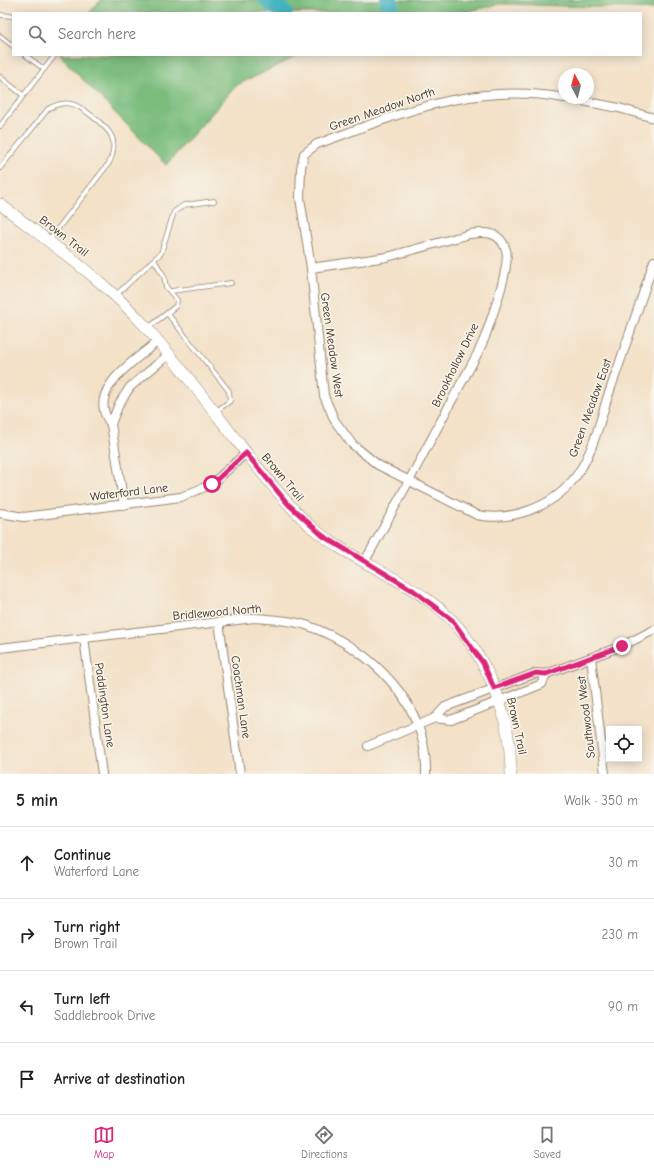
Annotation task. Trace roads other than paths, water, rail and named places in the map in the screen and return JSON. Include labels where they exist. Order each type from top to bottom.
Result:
[{"type":"street","name":"Green Meadow North","points":[[300,198],[301,160],[304,154],[317,144],[416,108],[452,99],[517,93],[558,97]]},
{"type":"street","name":"Green Meadow North","points":[[594,103],[619,108],[654,118]]},
{"type":"street","name":"Green Meadow West","points":[[300,198],[311,268],[324,396],[335,421],[352,444],[378,464],[410,481]]},
{"type":"street","name":"Brown Trail","points":[[1,205],[96,278],[116,296],[158,342],[246,453],[288,504],[307,523],[323,536],[414,591],[452,620],[483,663],[500,702],[508,739],[511,774]]},
{"type":"street","name":"Brookhollow Drive","points":[[311,268],[387,257],[470,234],[492,233],[498,236],[503,242],[507,255],[504,276],[484,338],[410,481],[365,561]]},
{"type":"street","name":"Green Meadow East","points":[[410,481],[477,515],[487,517],[522,513],[559,495],[573,481],[592,446],[654,260]]},
{"type":"street","points":[[124,504],[111,424],[104,415],[103,405],[105,392],[119,374],[158,342]]},
{"type":"street","points":[[111,424],[119,404],[130,387],[168,355]]},
{"type":"street","name":"Waterford Lane","points":[[0,513],[24,517],[182,497],[212,484],[246,453]]},
{"type":"street","name":"Bridlewood North","points":[[0,648],[254,618],[285,620],[306,625],[327,634],[370,661],[389,678],[405,697],[418,725],[424,745],[426,774]]},
{"type":"street","name":"Coachman Lane","points":[[219,622],[240,774]]},
{"type":"street","points":[[368,746],[435,718],[445,707],[536,673],[546,674],[591,658],[622,646],[654,630]]},
{"type":"street","name":"Paddington Lane","points":[[84,638],[102,774]]},
{"type":"street","name":"Southwood West","points":[[591,658],[600,726],[604,774]]},
{"type":"street","points":[[435,718],[451,720],[500,702],[542,684],[546,674]]},
{"type":"lane","points":[[0,15],[12,16]]},
{"type":"lane","points":[[0,36],[12,45]]},
{"type":"lane","points":[[26,56],[44,69]]},
{"type":"lane","points":[[0,126],[54,56]]},
{"type":"lane","points":[[0,77],[24,95]]},
{"type":"lane","points":[[0,168],[48,109],[55,105],[70,103],[78,105],[107,128],[111,134],[114,147],[109,163],[49,241]]},
{"type":"lane","points":[[0,160],[4,163]]},
{"type":"lane","points":[[116,296],[162,253],[174,212],[184,205],[214,201]]},
{"type":"lane","points":[[147,329],[176,306],[177,300],[171,291],[166,287],[164,276],[154,260]]},
{"type":"lane","points":[[171,291],[230,284]]},
{"type":"lane","points":[[167,313],[229,391],[230,401],[215,413]]},
{"type":"waterway","points":[[268,0],[283,12]]},
{"type":"waterway","points":[[389,0],[391,12]]}]
